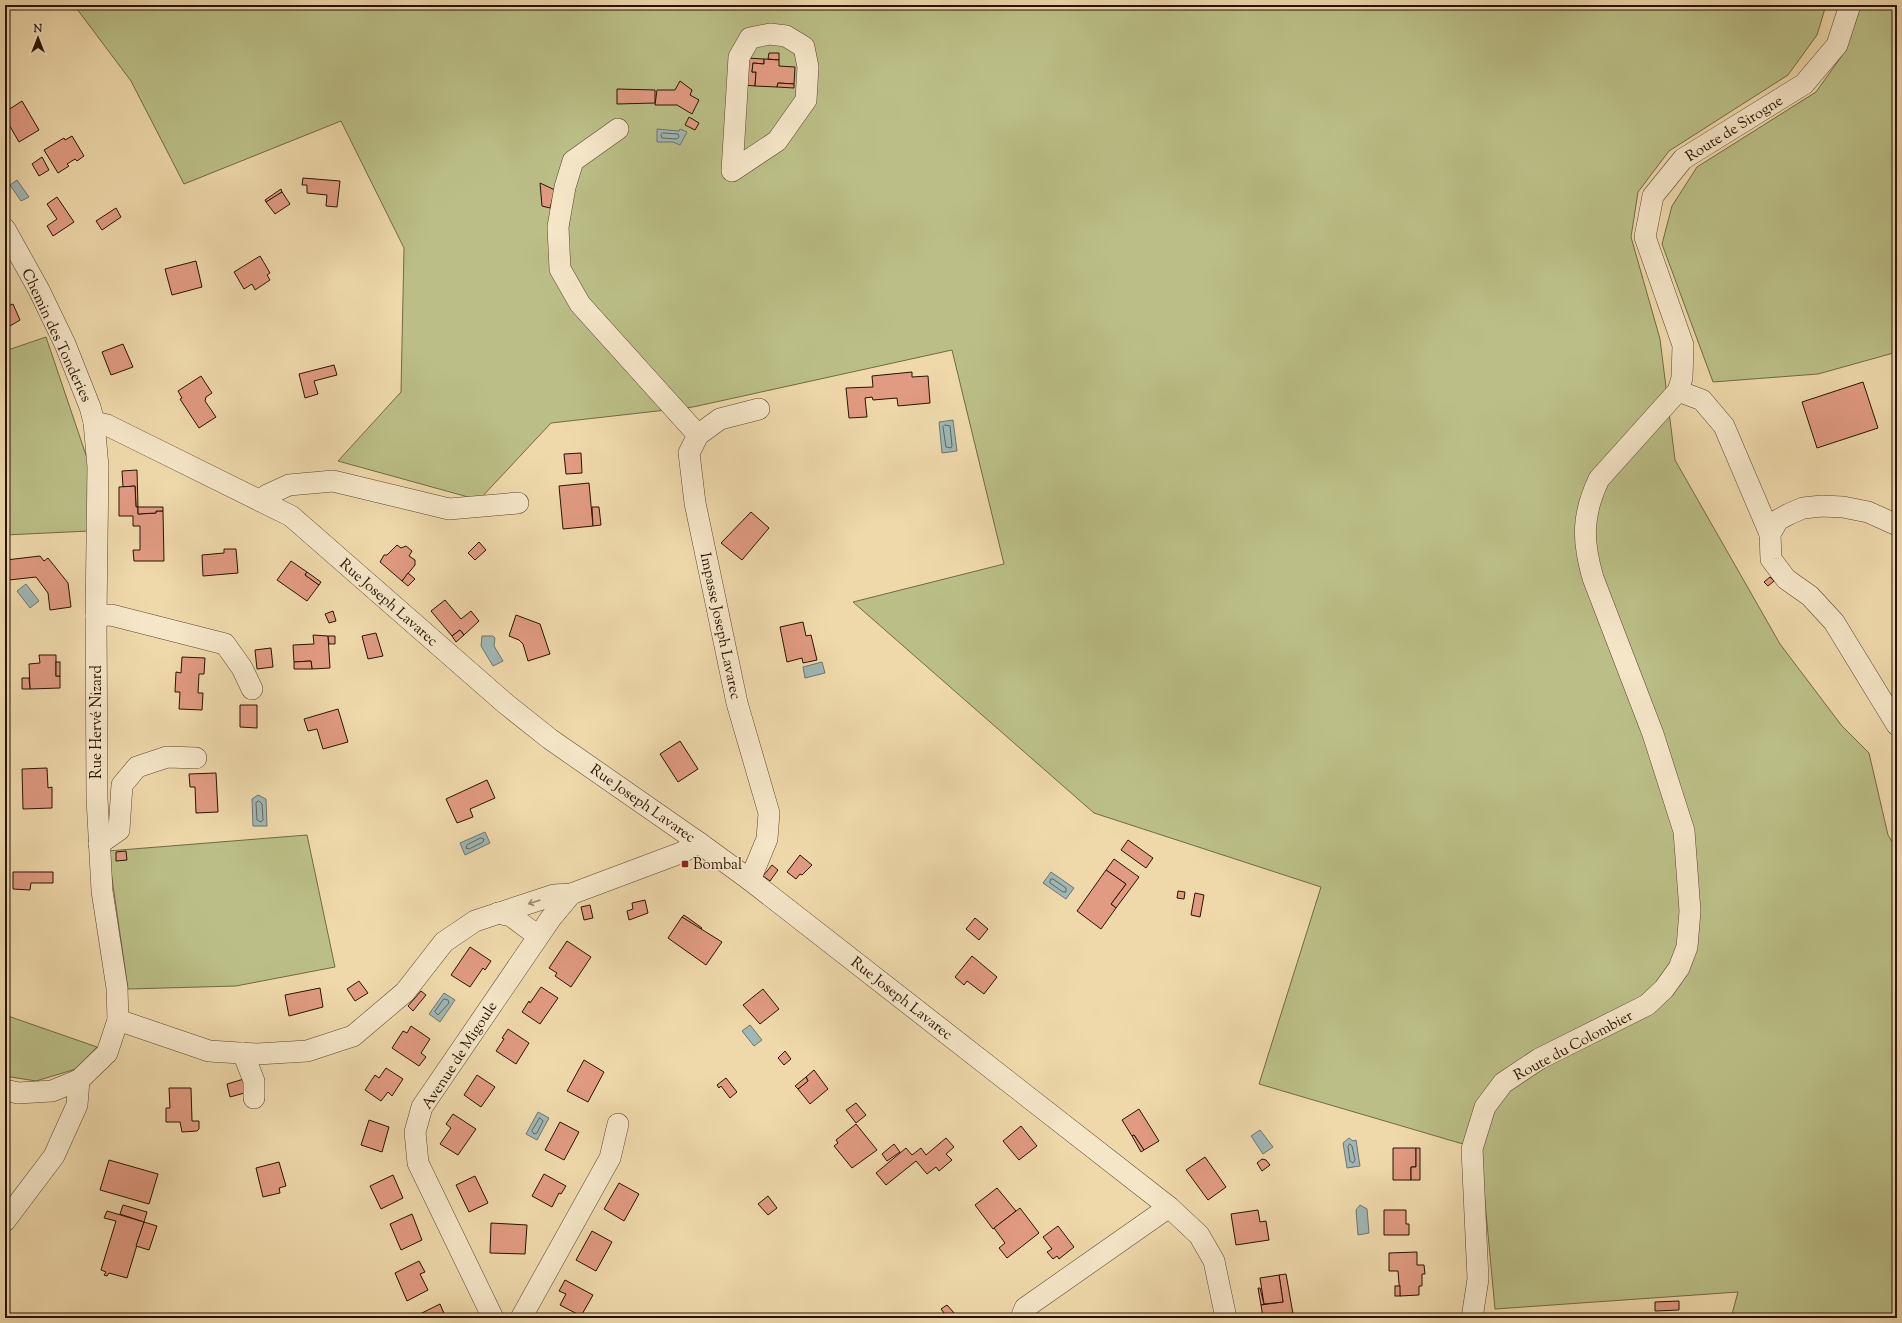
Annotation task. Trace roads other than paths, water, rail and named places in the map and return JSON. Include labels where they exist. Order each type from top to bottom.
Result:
[{"type":"street","name":"Route de Sirogne","points":[[1680,384],[1683,345],[1645,237],[1653,196],[1683,159],[1804,84],[1837,45],[1850,5]]},
{"type":"street","points":[[770,34],[786,36],[804,47],[808,67],[806,100],[777,141],[732,171],[739,57],[750,38],[770,34]]},
{"type":"street","points":[[618,129],[573,161],[565,187],[558,227],[560,269],[580,304],[698,435]]},
{"type":"street","name":"Chemin des Tonderies","points":[[5,229],[39,290],[64,344],[90,407],[94,422]]},
{"type":"street","points":[[1680,384],[1702,400],[1724,426],[1770,534],[1772,559],[1786,579],[1810,596],[1834,622],[1897,725]]},
{"type":"street","name":"Route du Colombier","points":[[1472,1318],[1478,1279],[1472,1149],[1485,1107],[1503,1082],[1539,1059],[1647,1005],[1664,989],[1679,968],[1687,947],[1690,912],[1684,831],[1653,734],[1593,578],[1584,538],[1586,517],[1591,496],[1599,479],[1680,384]]},
{"type":"street","name":"Impasse Joseph Lavarec","points":[[750,880],[767,838],[769,813],[737,703],[695,503],[689,453],[698,435],[720,419],[759,409]]},
{"type":"street","name":"Rue Joseph Lavarec","points":[[94,422],[107,425],[291,516],[506,704],[550,739],[750,880],[1169,1207],[1200,1235],[1214,1261],[1226,1318]]},
{"type":"street","name":"Rue Hervé Nizard","points":[[94,422],[98,467],[96,616],[97,798],[102,890],[117,988],[118,1020]]},
{"type":"street","points":[[264,502],[267,495],[289,485],[333,481],[449,509],[518,503]]},
{"type":"street","points":[[1770,534],[1778,520],[1789,514],[1802,508],[1822,506],[1843,507],[1868,512],[1897,525]]},
{"type":"street","points":[[96,616],[111,615],[225,644],[242,668],[252,689]]},
{"type":"street","points":[[99,844],[118,830],[122,785],[137,767],[167,757],[196,758]]},
{"type":"street","points":[[5,1090],[18,1093],[52,1091],[79,1080],[107,1053],[118,1020],[209,1051],[243,1054],[307,1051],[353,1036],[405,992],[444,942],[475,921],[554,895],[570,894],[683,852],[698,842]]},
{"type":"street","name":"Avenue de Migoule","points":[[493,1318],[418,1163],[415,1132],[422,1107],[538,936],[570,894]]},
{"type":"street","points":[[498,913],[511,916],[538,936]]},
{"type":"street","points":[[243,1054],[254,1081],[254,1098]]},
{"type":"street","points":[[5,1222],[54,1156],[77,1105],[79,1080]]},
{"type":"street","points":[[521,1318],[610,1158],[618,1124]]},
{"type":"street","points":[[1021,1318],[1025,1308],[1169,1207]]},
{"type":"water","points":[[657,129],[679,131],[680,129],[687,132],[680,145],[673,142],[657,142]]},
{"type":"water","points":[[17,180],[29,197],[21,201],[10,185]]},
{"type":"water","points":[[953,420],[957,451],[942,453],[939,422]]},
{"type":"water","points":[[26,584],[39,601],[30,608],[17,591]]},
{"type":"water","points":[[482,636],[493,636],[495,638],[494,646],[503,661],[493,666],[481,646]]},
{"type":"water","points":[[822,662],[825,673],[805,678],[803,667]]},
{"type":"water","points":[[258,795],[266,799],[267,826],[253,826],[252,799]]},
{"type":"water","points":[[485,832],[490,843],[465,855],[460,843]]},
{"type":"water","points":[[1051,872],[1074,888],[1066,899],[1043,883]]},
{"type":"water","points":[[444,993],[455,1000],[440,1022],[429,1014]]},
{"type":"water","points":[[750,1025],[762,1040],[754,1046],[742,1031]]},
{"type":"water","points":[[538,1112],[549,1118],[537,1140],[526,1134]]},
{"type":"water","points":[[1260,1130],[1273,1147],[1263,1154],[1251,1136]]},
{"type":"water","points":[[1349,1138],[1353,1141],[1356,1140],[1360,1166],[1347,1168],[1343,1143]]},
{"type":"water","points":[[1360,1205],[1367,1209],[1369,1233],[1358,1235],[1356,1210]]},
{"type":"place","name":"Bombal","points":[[685,864]]}]
